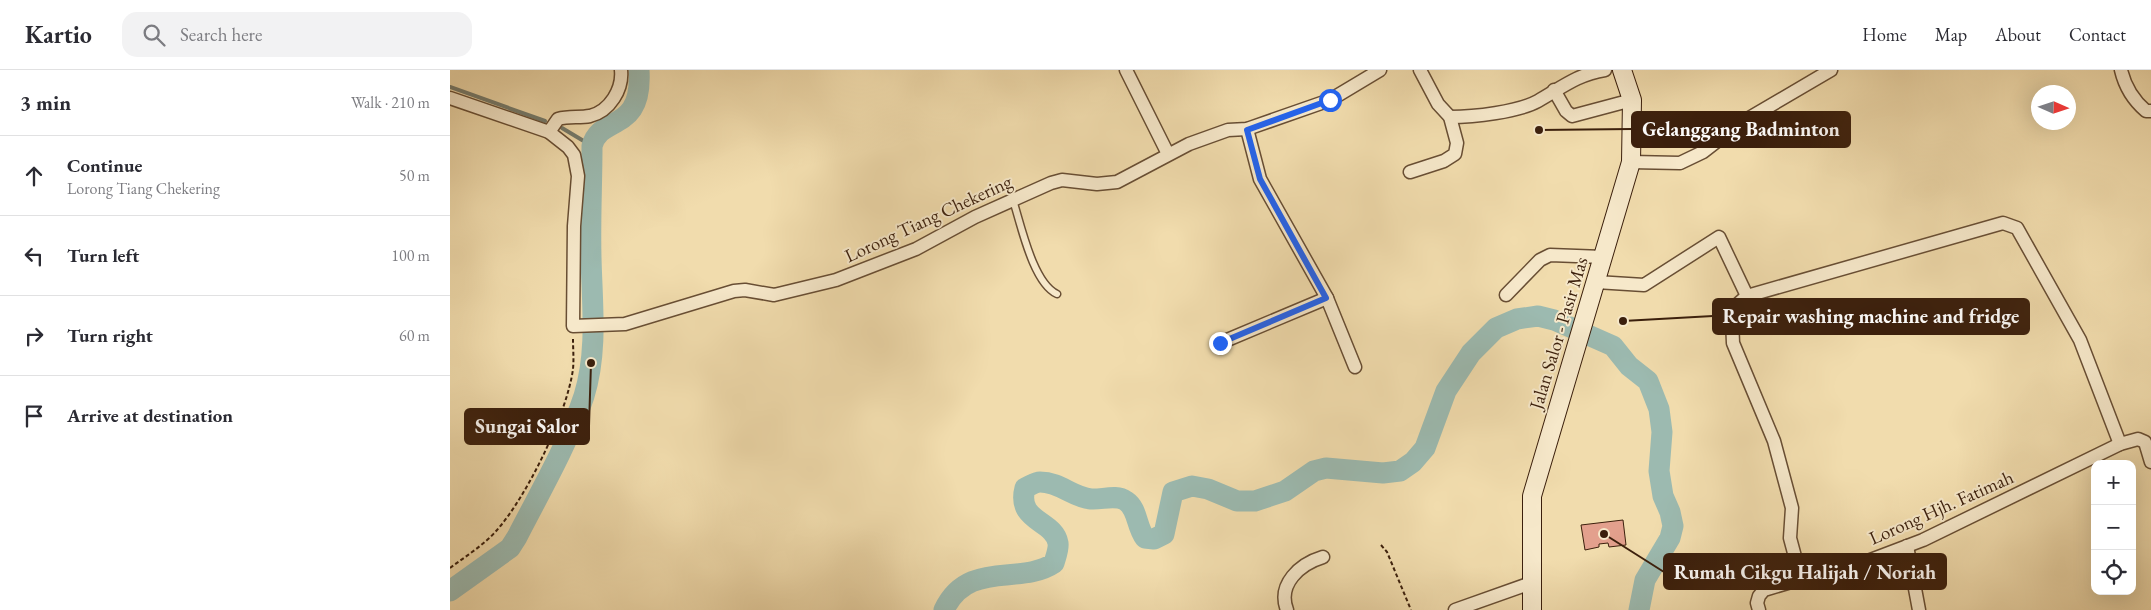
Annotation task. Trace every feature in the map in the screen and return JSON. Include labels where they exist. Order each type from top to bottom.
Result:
[{"type":"main road","name":"Jalan Salor - Pasir Mas","points":[[1532,610],[1532,496],[1631,162],[1632,100],[1622,70]]},
{"type":"street","points":[[549,132],[558,119],[588,116],[602,109],[619,91],[621,70]]},
{"type":"street","points":[[1126,70],[1168,154]]},
{"type":"street","name":"Lorong Tiang Chekering","points":[[578,326],[600,327],[625,324],[734,291],[745,290],[774,295],[836,280],[916,249],[1012,199],[1062,180],[1097,184],[1117,182],[1189,144],[1228,130],[1247,130],[1330,100],[1380,70]]},
{"type":"street","points":[[1410,172],[1444,161],[1455,154],[1457,143],[1450,116],[1438,104],[1420,70]]},
{"type":"street","points":[[1450,116],[1463,117],[1511,109],[1537,102],[1554,90],[1588,73],[1605,70]]},
{"type":"street","points":[[1631,162],[1680,163],[1703,152],[1739,124],[1831,70]]},
{"type":"street","points":[[2121,70],[2124,84],[2137,104],[2146,111],[2151,111]]},
{"type":"street","points":[[1554,90],[1566,111],[1572,116],[1632,100]]},
{"type":"street","points":[[450,98],[549,132],[568,147],[577,165],[574,226],[578,326]]},
{"type":"street","points":[[1247,130],[1260,179],[1326,298],[1355,367]]},
{"type":"street","points":[[1801,579],[1790,538],[1792,508],[1774,440],[1733,343],[1732,320],[1739,303],[1746,296],[2003,223],[2011,224],[2018,228],[2080,340],[2120,444]]},
{"type":"street","points":[[1596,282],[1644,285],[1719,237],[1746,296]]},
{"type":"street","points":[[1506,295],[1540,260],[1550,255],[1603,257]]},
{"type":"street","points":[[1220,343],[1326,298]]},
{"type":"street","name":"Lorong Hjh. Fatimah","points":[[1759,610],[1757,603],[1764,590],[1801,579],[1836,573],[1908,546],[2120,444],[2138,439],[2145,442],[2151,462]]},
{"type":"street","points":[[1908,546],[1919,610]]},
{"type":"street","points":[[1287,610],[1284,601],[1286,585],[1294,573],[1308,562],[1323,557]]},
{"type":"street","points":[[1455,610],[1531,583]]},
{"type":"lane","points":[[1012,199],[1038,275],[1049,290],[1057,294]]},
{"type":"path","points":[[450,568],[496,532],[531,477],[565,404],[573,368],[578,326]]},
{"type":"path","points":[[1381,545],[1387,552],[1411,610]]},
{"type":"building","points":[[1623,520],[1626,545],[1609,547],[1608,543],[1599,544],[1599,547],[1585,550],[1581,525]]},
{"type":"waterway","points":[[450,591],[510,548],[553,468],[578,414],[588,379],[593,344],[592,146],[596,136],[628,114],[634,104],[638,90],[639,70]]},
{"type":"waterway","points":[[450,87],[545,121]]},
{"type":"waterway","points":[[562,128],[592,146]]},
{"type":"waterway","points":[[944,610],[954,594],[967,584],[995,576],[1040,570],[1054,563],[1058,545],[1055,535],[1030,514],[1026,508],[1024,499],[1025,488],[1036,483],[1054,484],[1084,498],[1122,499],[1133,508],[1145,538],[1154,539],[1164,534],[1173,492],[1192,486],[1208,489],[1237,501],[1255,501],[1285,491],[1314,471],[1326,468],[1383,473],[1400,471],[1413,462],[1425,448],[1446,391],[1471,353],[1496,328],[1517,319],[1538,316],[1554,320],[1613,346],[1629,366],[1648,381],[1659,409],[1662,432],[1659,471],[1663,496],[1670,512],[1673,526],[1670,538],[1645,580],[1639,610]]},
{"type":"place","name":"Gelanggang Badminton","points":[[1539,130]]},
{"type":"place","name":"Repair washing machine and fridge","points":[[1623,321]]},
{"type":"place","name":"Sungai Salor","points":[[591,363]]},
{"type":"place","name":"Rumah Cikgu Halijah / Noriah","points":[[1604,534]]},
{"type":"route","points":[[1220,343],[1326,298],[1260,179],[1247,130],[1330,100]]}]
